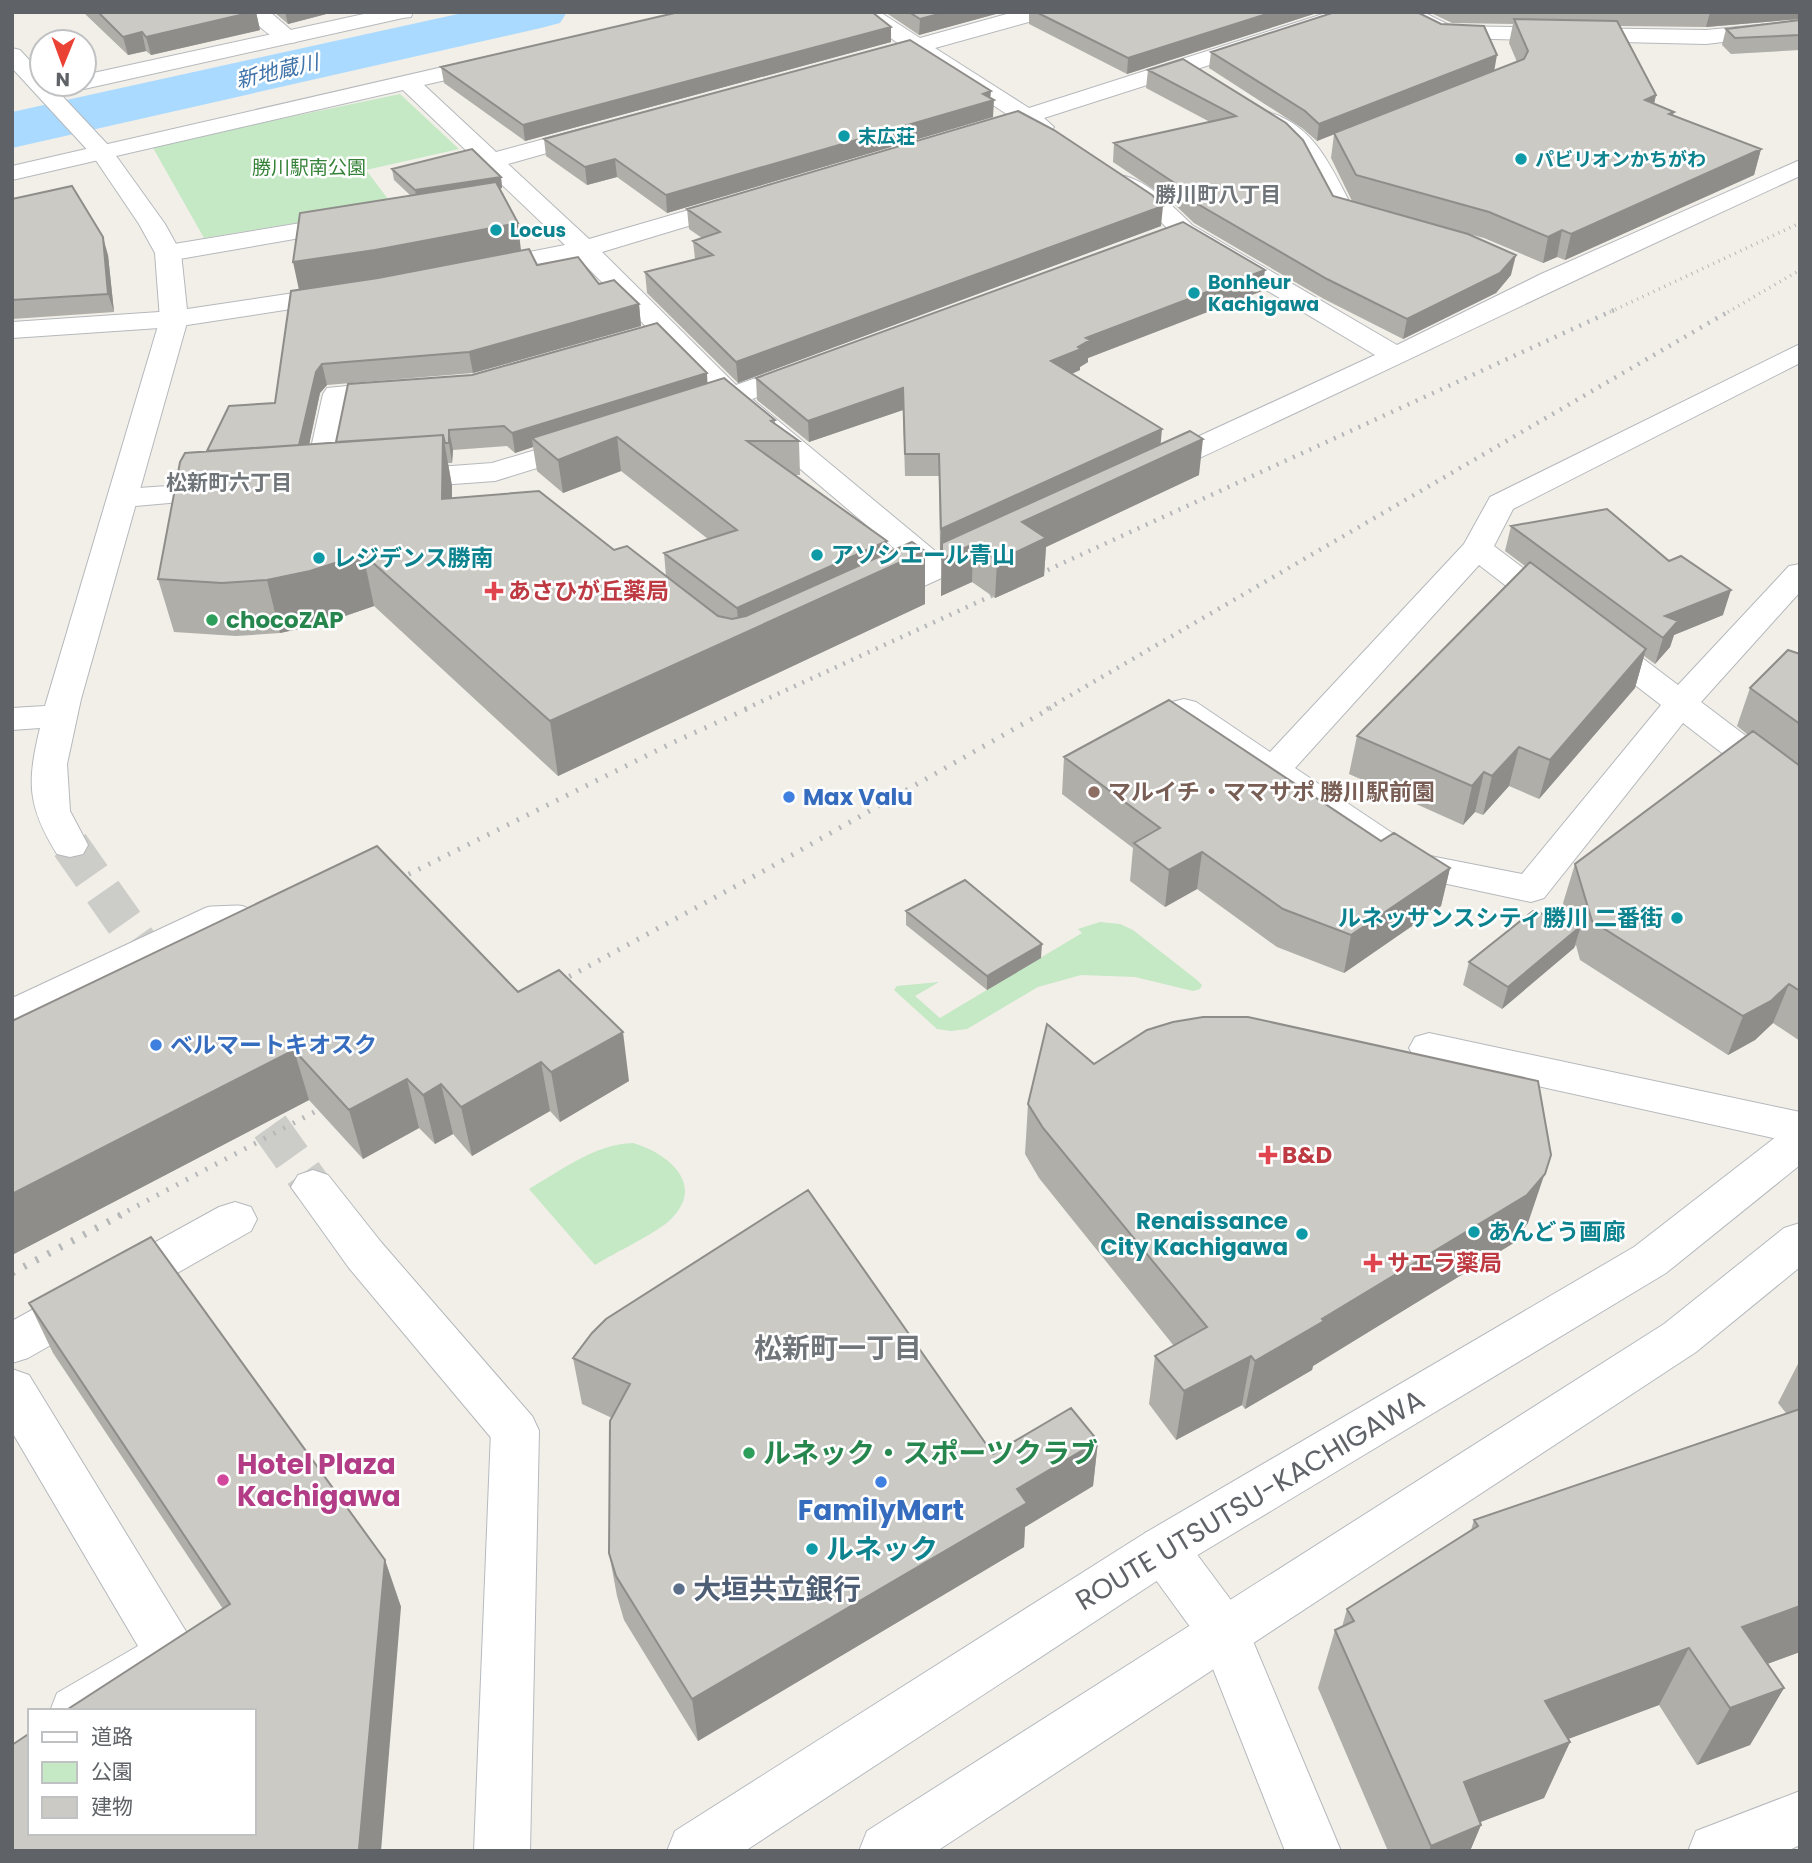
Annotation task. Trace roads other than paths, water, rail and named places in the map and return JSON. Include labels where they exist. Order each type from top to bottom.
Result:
[{"type":"street","points":[[257,12],[288,37]]},
{"type":"street","points":[[98,79],[403,12]]},
{"type":"street","points":[[865,12],[1060,140]]},
{"type":"street","points":[[878,56],[1039,12]]},
{"type":"street","points":[[949,141],[1351,12]]},
{"type":"street","points":[[1406,12],[1447,32],[1706,37],[1796,29]]},
{"type":"street","points":[[1768,12],[1796,29]]},
{"type":"street","points":[[1491,32],[1501,54]]},
{"type":"street","points":[[12,55],[28,78]]},
{"type":"street","points":[[12,173],[517,57]]},
{"type":"street","points":[[1185,66],[1207,80]]},
{"type":"street","points":[[408,82],[584,249],[652,334],[937,568]]},
{"type":"street","points":[[44,98],[100,151],[152,224],[168,253],[174,318],[49,764],[52,811],[70,845]]},
{"type":"street","points":[[1250,108],[1293,135],[1313,155],[1340,208],[1394,223]]},
{"type":"street","points":[[490,161],[611,128]]},
{"type":"street","points":[[1313,155],[1338,145]]},
{"type":"street","points":[[1135,477],[1396,356],[1550,280],[1800,167]]},
{"type":"street","points":[[1105,170],[1160,208],[1170,235],[1396,356]]},
{"type":"street","points":[[499,199],[526,195]]},
{"type":"street","points":[[462,273],[584,249],[766,195]]},
{"type":"street","points":[[168,253],[375,219]]},
{"type":"street","points":[[1525,268],[1550,280]]},
{"type":"street","points":[[12,330],[174,318],[367,291]]},
{"type":"street","points":[[1274,769],[1477,548],[1501,503],[1800,352]]},
{"type":"street","points":[[666,418],[835,359]]},
{"type":"street","points":[[420,388],[337,394],[305,485],[364,481],[506,481],[614,435]]},
{"type":"street","points":[[124,498],[253,489]]},
{"type":"street","points":[[849,608],[1012,534]]},
{"type":"street","points":[[1477,548],[1800,795]]},
{"type":"street","points":[[1184,710],[1414,865],[1531,889],[1680,704],[1800,573]]},
{"type":"street","points":[[12,719],[61,716]]},
{"type":"street","points":[[17,1015],[212,924],[238,923],[243,930]]},
{"type":"street","points":[[1429,1048],[1800,1128]]},
{"type":"street","name":"ROUTE UTSUTSU-KACHIGAWA","points":[[695,1851],[1163,1549],[1650,1260],[1800,1141]]},
{"type":"street","points":[[313,1187],[365,1255],[515,1431],[502,1851]]},
{"type":"street","points":[[12,1344],[235,1219]]},
{"type":"street","points":[[887,1851],[1680,1338],[1800,1241]]},
{"type":"street","points":[[12,1389],[172,1655],[79,1709]]},
{"type":"street","points":[[1163,1549],[1224,1632],[1313,1851]]},
{"type":"street","points":[[1716,1851],[1800,1818]]},
{"type":"waterway","name":"新地蔵川","points":[[12,130],[541,12]]},
{"type":"tunnel","points":[[70,845],[167,983]]},
{"type":"tunnel","points":[[237,1080],[313,1187]]},
{"type":"railway","points":[[1610,312],[1800,223]]},
{"type":"railway","points":[[1728,312],[1800,270]]},
{"type":"railway","points":[[745,709],[1614,310]]},
{"type":"railway","points":[[1047,709],[1731,310]]},
{"type":"railway","points":[[389,884],[674,742],[749,708]]},
{"type":"railway","points":[[550,987],[769,868],[1051,708]]},
{"type":"railway","points":[[118,1216],[337,1100]]},
{"type":"railway","points":[[12,1273],[121,1215]]},
{"type":"place","name":"末広荘","points":[[844,136]]},
{"type":"place","name":"パビリオンかちがわ","points":[[1521,159]]},
{"type":"place","name":"Locus","points":[[496,230]]},
{"type":"place","name":"Bonheur Kachigawa","points":[[1194,293]]},
{"type":"place","name":"アソシエール青山","points":[[817,555]]},
{"type":"place","name":"レジデンス勝南","points":[[319,558]]},
{"type":"place","name":"あさひが丘薬局","points":[[494,591]]},
{"type":"place","name":"chocoZAP","points":[[212,620]]},
{"type":"place","name":"マルイチ・ママサポ 勝川駅前園","points":[[1094,792]]},
{"type":"place","name":"Max Valu","points":[[789,797]]},
{"type":"place","name":"ルネッサンスシティ勝川 二番街","points":[[1677,918]]},
{"type":"place","name":"ベルマートキオスク","points":[[156,1045]]},
{"type":"place","name":"B&D","points":[[1268,1155]]},
{"type":"place","name":"あんどう画廊","points":[[1474,1232]]},
{"type":"place","name":"Renaissance City Kachigawa","points":[[1302,1234]]},
{"type":"place","name":"サエラ薬局","points":[[1373,1263]]},
{"type":"place","name":"ルネック・スポーツクラブ","points":[[749,1453]]},
{"type":"place","name":"Hotel Plaza Kachigawa","points":[[223,1480]]},
{"type":"place","name":"FamilyMart","points":[[881,1482]]},
{"type":"place","name":"ルネック","points":[[812,1549]]},
{"type":"place","name":"大垣共立銀行","points":[[679,1589]]},
{"type":"district","name":"勝川町八丁目","points":[[1218,194]]},
{"type":"district","name":"松新町六丁目","points":[[229,482]]},
{"type":"district","name":"松新町一丁目","points":[[838,1348]]},
{"type":"park label","name":"勝川駅南公園","points":[[309,167]]}]
